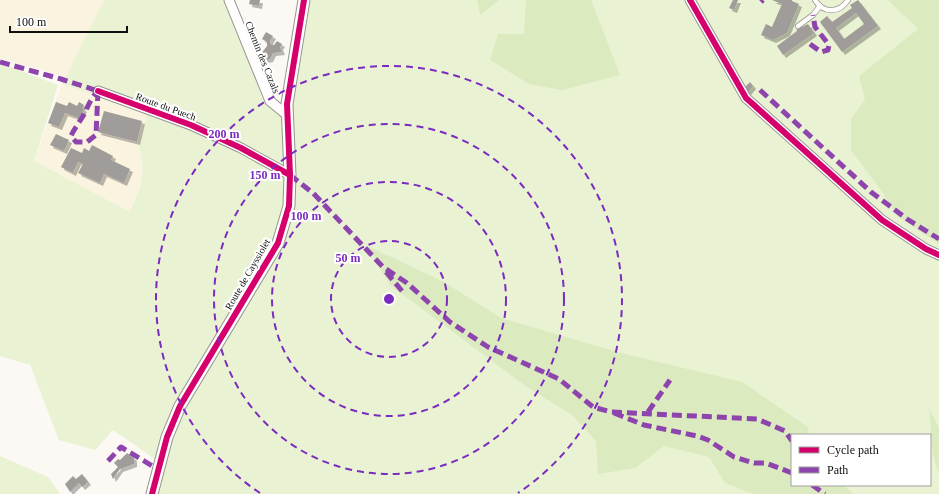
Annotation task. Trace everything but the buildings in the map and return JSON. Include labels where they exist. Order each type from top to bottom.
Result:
[{"type":"street","name":"Chemin des Cazals","points":[[229,0],[270,101],[287,115]]},
{"type":"street","name":"Route de Cayssiolet","points":[[152,494],[167,437],[180,406],[278,243],[289,206],[290,175],[287,104],[304,0]]},
{"type":"street","points":[[690,0],[746,98],[882,220],[926,249],[939,255]]},
{"type":"street","name":"Route du Puech","points":[[98,91],[191,126],[241,148],[290,175]]},
{"type":"lane","points":[[815,0],[820,6],[831,10],[838,9],[848,0]]},
{"type":"lane","points":[[798,26],[813,15],[820,6]]},
{"type":"shaded area","points":[[0,0],[112,0],[111,90],[0,58]]},
{"type":"shaded area","points":[[62,84],[148,113],[139,145],[143,169],[140,188],[130,212],[34,161]]},
{"type":"green space","points":[[104,0],[225,0],[263,100],[292,112],[309,0],[939,0],[939,494],[147,494],[156,460],[113,430],[95,450],[59,440],[30,365],[0,356],[0,63],[58,85],[34,161],[130,212],[140,188],[143,169],[139,145],[148,113],[62,84]]},
{"type":"green space","points":[[477,0],[499,0],[480,15]]},
{"type":"green space","points":[[526,0],[591,0],[620,75],[562,90],[529,84],[490,60],[498,34],[524,34]]},
{"type":"green space","points":[[888,0],[939,0],[939,244],[897,216],[884,194],[851,150],[851,119],[865,99],[859,76],[918,29]]},
{"type":"green space","points":[[366,245],[442,281],[501,318],[621,353],[742,382],[808,427],[809,434],[791,434],[791,486],[845,486],[853,494],[753,494],[725,483],[709,457],[664,446],[635,468],[598,474],[596,441],[573,416],[520,382],[390,285]]},
{"type":"green space","points":[[929,408],[939,428],[939,475],[933,455]]},
{"type":"green space","points":[[0,456],[48,477],[60,494],[0,494]]},
{"type":"marked path","points":[[810,44],[821,52],[828,50],[829,45],[815,27],[813,15]]},
{"type":"marked path","points":[[0,62],[98,91]]},
{"type":"marked path","points":[[760,90],[871,192],[907,219],[939,239]]},
{"type":"marked path","points":[[98,91],[96,135],[87,142],[76,142],[71,136],[91,100],[98,91]]},
{"type":"marked path","points":[[290,175],[313,193],[383,267],[407,283],[450,322],[488,347],[559,379],[593,407],[611,412],[757,419],[785,431],[791,440]]},
{"type":"marked path","points":[[386,272],[402,291]]},
{"type":"marked path","points":[[648,412],[670,380]]},
{"type":"marked path","points":[[614,413],[644,425],[697,436],[708,440],[734,457],[754,463],[766,463],[791,473]]},
{"type":"marked path","points":[[108,461],[121,447],[159,470]]},
{"type":"marked path","points":[[813,486],[825,494]]},
{"type":"cycle path","points":[[152,494],[167,437],[180,406],[278,243],[289,206],[290,175],[287,104],[304,0]]},
{"type":"cycle path","points":[[690,0],[746,98],[882,220],[926,249],[939,255]]},
{"type":"cycle path","points":[[98,91],[191,125],[241,148],[290,175]]}]
